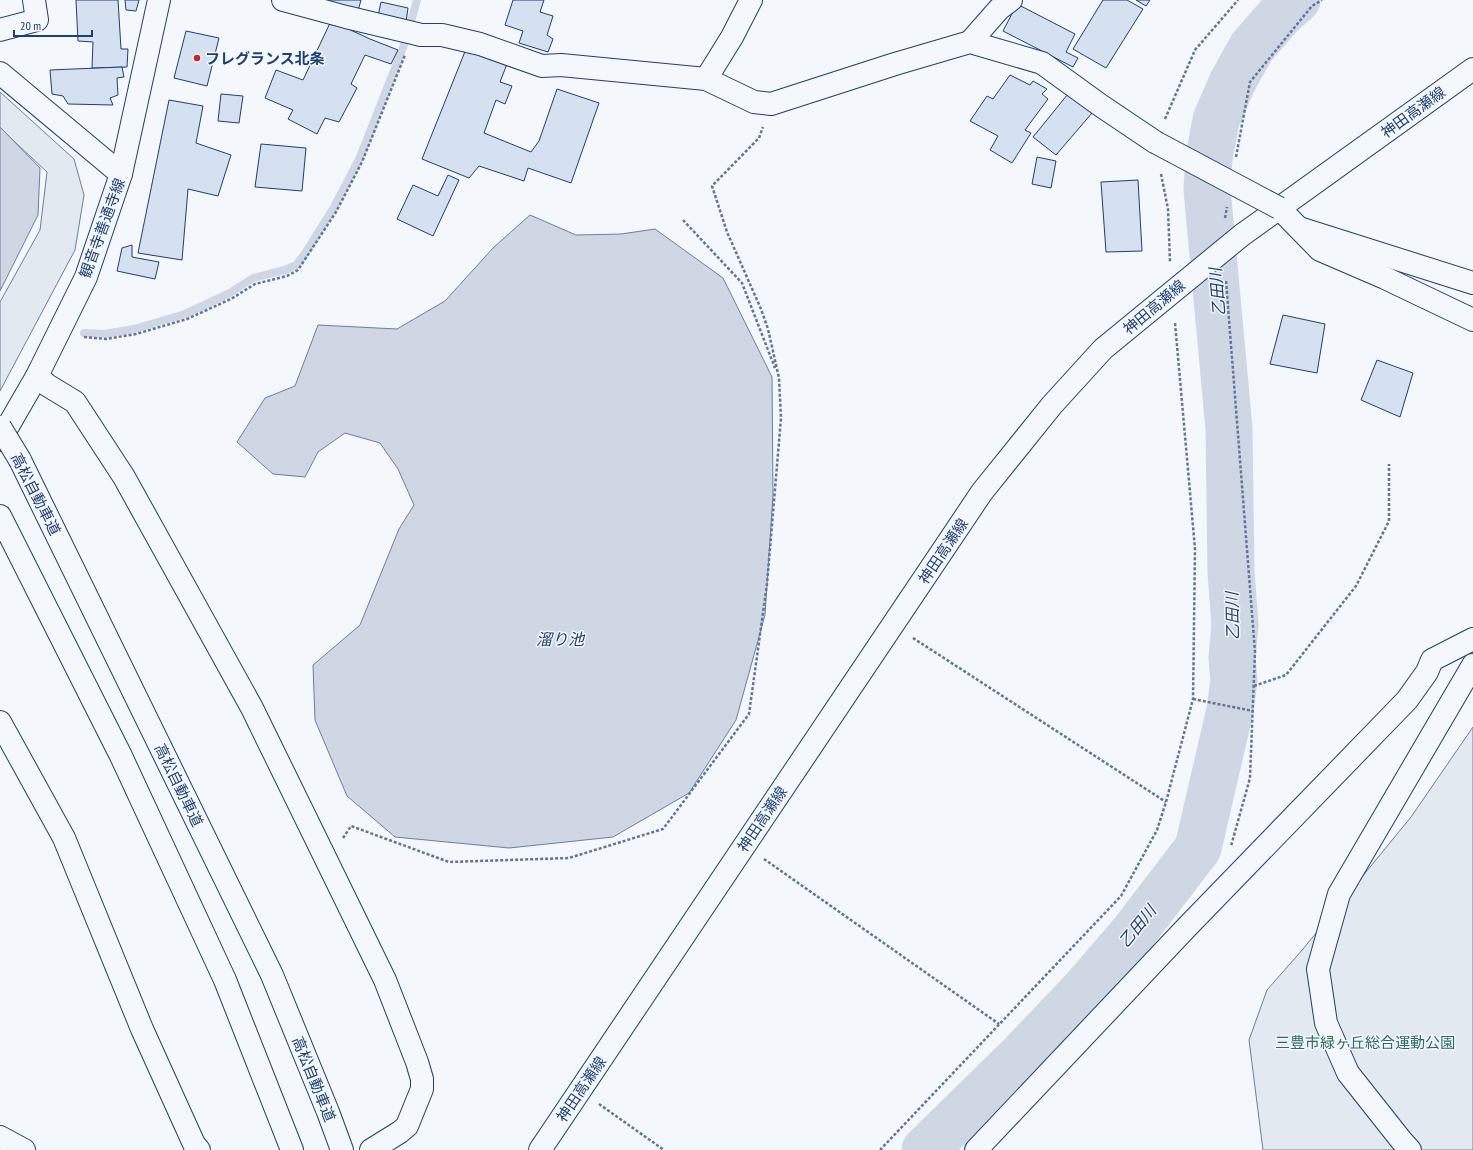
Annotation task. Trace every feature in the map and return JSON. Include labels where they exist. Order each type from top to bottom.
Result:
[{"type":"main road","points":[[0,30],[37,20],[34,0]]},
{"type":"main road","name":"観音寺善通寺線","points":[[0,440],[36,376],[86,276],[121,174],[159,0]]},
{"type":"main road","points":[[283,0],[421,35],[442,35],[480,44],[542,66],[561,65],[706,79],[754,102],[771,104],[895,64],[970,42],[999,9],[1011,0]]},
{"type":"main road","points":[[706,79],[732,37],[751,0]]},
{"type":"main road","points":[[970,42],[1042,63],[1155,142],[1279,208],[1320,250],[1385,278],[1473,320]]},
{"type":"main road","name":"神田高瀬線","points":[[540,1150],[982,492],[1052,405],[1103,349],[1223,250],[1473,69]]},
{"type":"main road","points":[[0,73],[121,174]]},
{"type":"main road","points":[[1299,228],[1473,283]]},
{"type":"main road","points":[[36,376],[47,385],[75,402],[124,477],[252,708],[385,980],[422,1079],[422,1089],[407,1126],[374,1149]]},
{"type":"main road","name":"高松自動車道","points":[[0,426],[20,460],[272,975],[342,1150]]},
{"type":"main road","points":[[0,516],[121,756],[225,980],[289,1140]]},
{"type":"main road","points":[[976,1150],[1186,928],[1407,700],[1427,672],[1432,660],[1473,639]]},
{"type":"main road","points":[[1410,1150],[1348,1073],[1326,1023],[1318,969],[1339,894],[1473,665]]},
{"type":"main road","points":[[0,722],[64,838],[142,1029],[194,1148]]},
{"type":"main road","points":[[0,1137],[24,1150]]},
{"type":"path","points":[[1235,160],[1250,82],[1312,6],[1322,0]]},
{"type":"path","points":[[77,336],[106,339],[136,334],[187,319],[231,299],[255,284],[287,276],[298,270],[306,260],[336,212],[362,162],[408,32]]},
{"type":"path","points":[[328,862],[351,826],[449,862],[569,858],[663,829],[749,714],[767,584],[781,418],[779,378],[768,329],[761,309],[727,232],[712,186],[759,138],[771,104]]},
{"type":"path","points":[[1228,199],[1225,215],[1223,250],[1255,652],[1250,778],[1229,852]]},
{"type":"path","points":[[683,220],[742,283],[779,378]]},
{"type":"path","points":[[880,1150],[1121,896],[1157,830],[1166,802],[1193,699],[1195,549],[1172,291]]},
{"type":"path","points":[[1254,686],[1286,675],[1356,586],[1389,521],[1389,464]]},
{"type":"path","points":[[893,625],[1166,802]]},
{"type":"path","points":[[1193,699],[1253,711]]},
{"type":"path","points":[[744,846],[999,1024]]},
{"type":"path","points":[[580,1091],[664,1150]]},
{"type":"green space","points":[[0,92],[74,159],[84,195],[75,250],[0,391],[0,302],[40,230],[47,172],[0,128]]},
{"type":"green space","name":"三豊市緑ヶ丘総合運動公園","points":[[1473,727],[1473,1150],[1263,1150],[1249,1040],[1267,990],[1303,949],[1411,817]]},
{"type":"water","points":[[0,127],[40,168],[38,215],[0,291]]},
{"type":"water","name":"溜り池","points":[[530,215],[576,235],[621,234],[655,229],[723,278],[772,377],[773,495],[765,615],[736,720],[689,793],[613,837],[509,848],[395,837],[347,796],[315,720],[313,665],[360,625],[399,529],[414,505],[398,469],[380,443],[345,433],[318,452],[305,477],[273,474],[237,442],[265,398],[295,386],[318,325],[397,329],[445,301],[493,248]]},
{"type":"building","points":[[76,0],[118,0],[121,49],[128,49],[127,67],[92,68],[93,42],[78,41]]},
{"type":"building","points":[[125,0],[139,0],[136,11],[126,10]]},
{"type":"building","points":[[323,0],[361,0],[358,11]]},
{"type":"building","points":[[513,0],[544,0],[540,12],[553,16],[547,35],[553,39],[548,52],[519,43],[523,31],[505,25]]},
{"type":"building","points":[[1103,0],[1127,0],[1143,9],[1106,68],[1073,49]]},
{"type":"building","points":[[1136,0],[1150,0],[1146,6]]},
{"type":"building","points":[[381,2],[408,8],[406,22],[378,16]]},
{"type":"building","points":[[1017,4],[1075,34],[1066,52],[1078,58],[1073,67],[1003,31]]},
{"type":"building","points":[[331,21],[398,50],[391,64],[365,55],[351,84],[357,88],[339,122],[325,118],[317,134],[288,119],[293,110],[265,98],[276,70],[303,80]]},
{"type":"building","name":"フレグランス北条","points":[[186,31],[219,38],[207,86],[174,78]]},
{"type":"building","points":[[466,49],[507,64],[500,82],[512,86],[505,104],[496,100],[484,133],[531,152],[539,141],[557,89],[599,103],[571,183],[528,168],[524,181],[479,166],[469,178],[422,159]]},
{"type":"building","points":[[122,67],[124,77],[117,78],[118,95],[110,98],[113,105],[68,104],[63,96],[52,94],[50,70]]},
{"type":"building","points":[[1010,75],[1030,85],[1033,81],[1047,89],[1042,94],[1048,99],[1025,130],[1031,133],[1012,163],[990,150],[998,136],[970,121],[987,96],[993,99]]},
{"type":"building","points":[[221,94],[243,96],[239,123],[218,121]]},
{"type":"building","points":[[1068,94],[1092,113],[1056,155],[1033,137]]},
{"type":"building","points":[[169,100],[203,106],[196,143],[231,155],[218,196],[188,189],[182,260],[138,253]]},
{"type":"building","points":[[261,144],[306,148],[302,191],[255,187]]},
{"type":"building","points":[[1037,157],[1056,161],[1051,188],[1032,184]]},
{"type":"building","points":[[448,175],[459,180],[433,236],[397,219],[413,185],[438,196]]},
{"type":"building","points":[[1138,180],[1142,251],[1106,252],[1101,182]]},
{"type":"building","points":[[132,245],[132,257],[159,262],[155,279],[117,271],[122,248]]},
{"type":"building","points":[[1283,315],[1325,324],[1317,373],[1270,364]]},
{"type":"building","points":[[1377,360],[1413,373],[1400,417],[1361,400]]},
{"type":"waterway","points":[[84,333],[104,334],[134,329],[185,314],[228,294],[253,278],[285,270],[296,265],[304,255],[334,207],[360,157],[406,40],[417,0]]},
{"type":"waterway","name":"乙田川","points":[[925,1150],[1023,1054],[1083,991],[1133,933],[1198,848],[1230,710],[1234,680],[1232,658],[1235,625],[1231,572],[1229,429],[1207,189],[1209,158],[1216,120],[1233,81],[1252,47],[1280,15],[1297,0]]},
{"type":"place","name":"フレグランス北条","points":[[197,58]]}]
